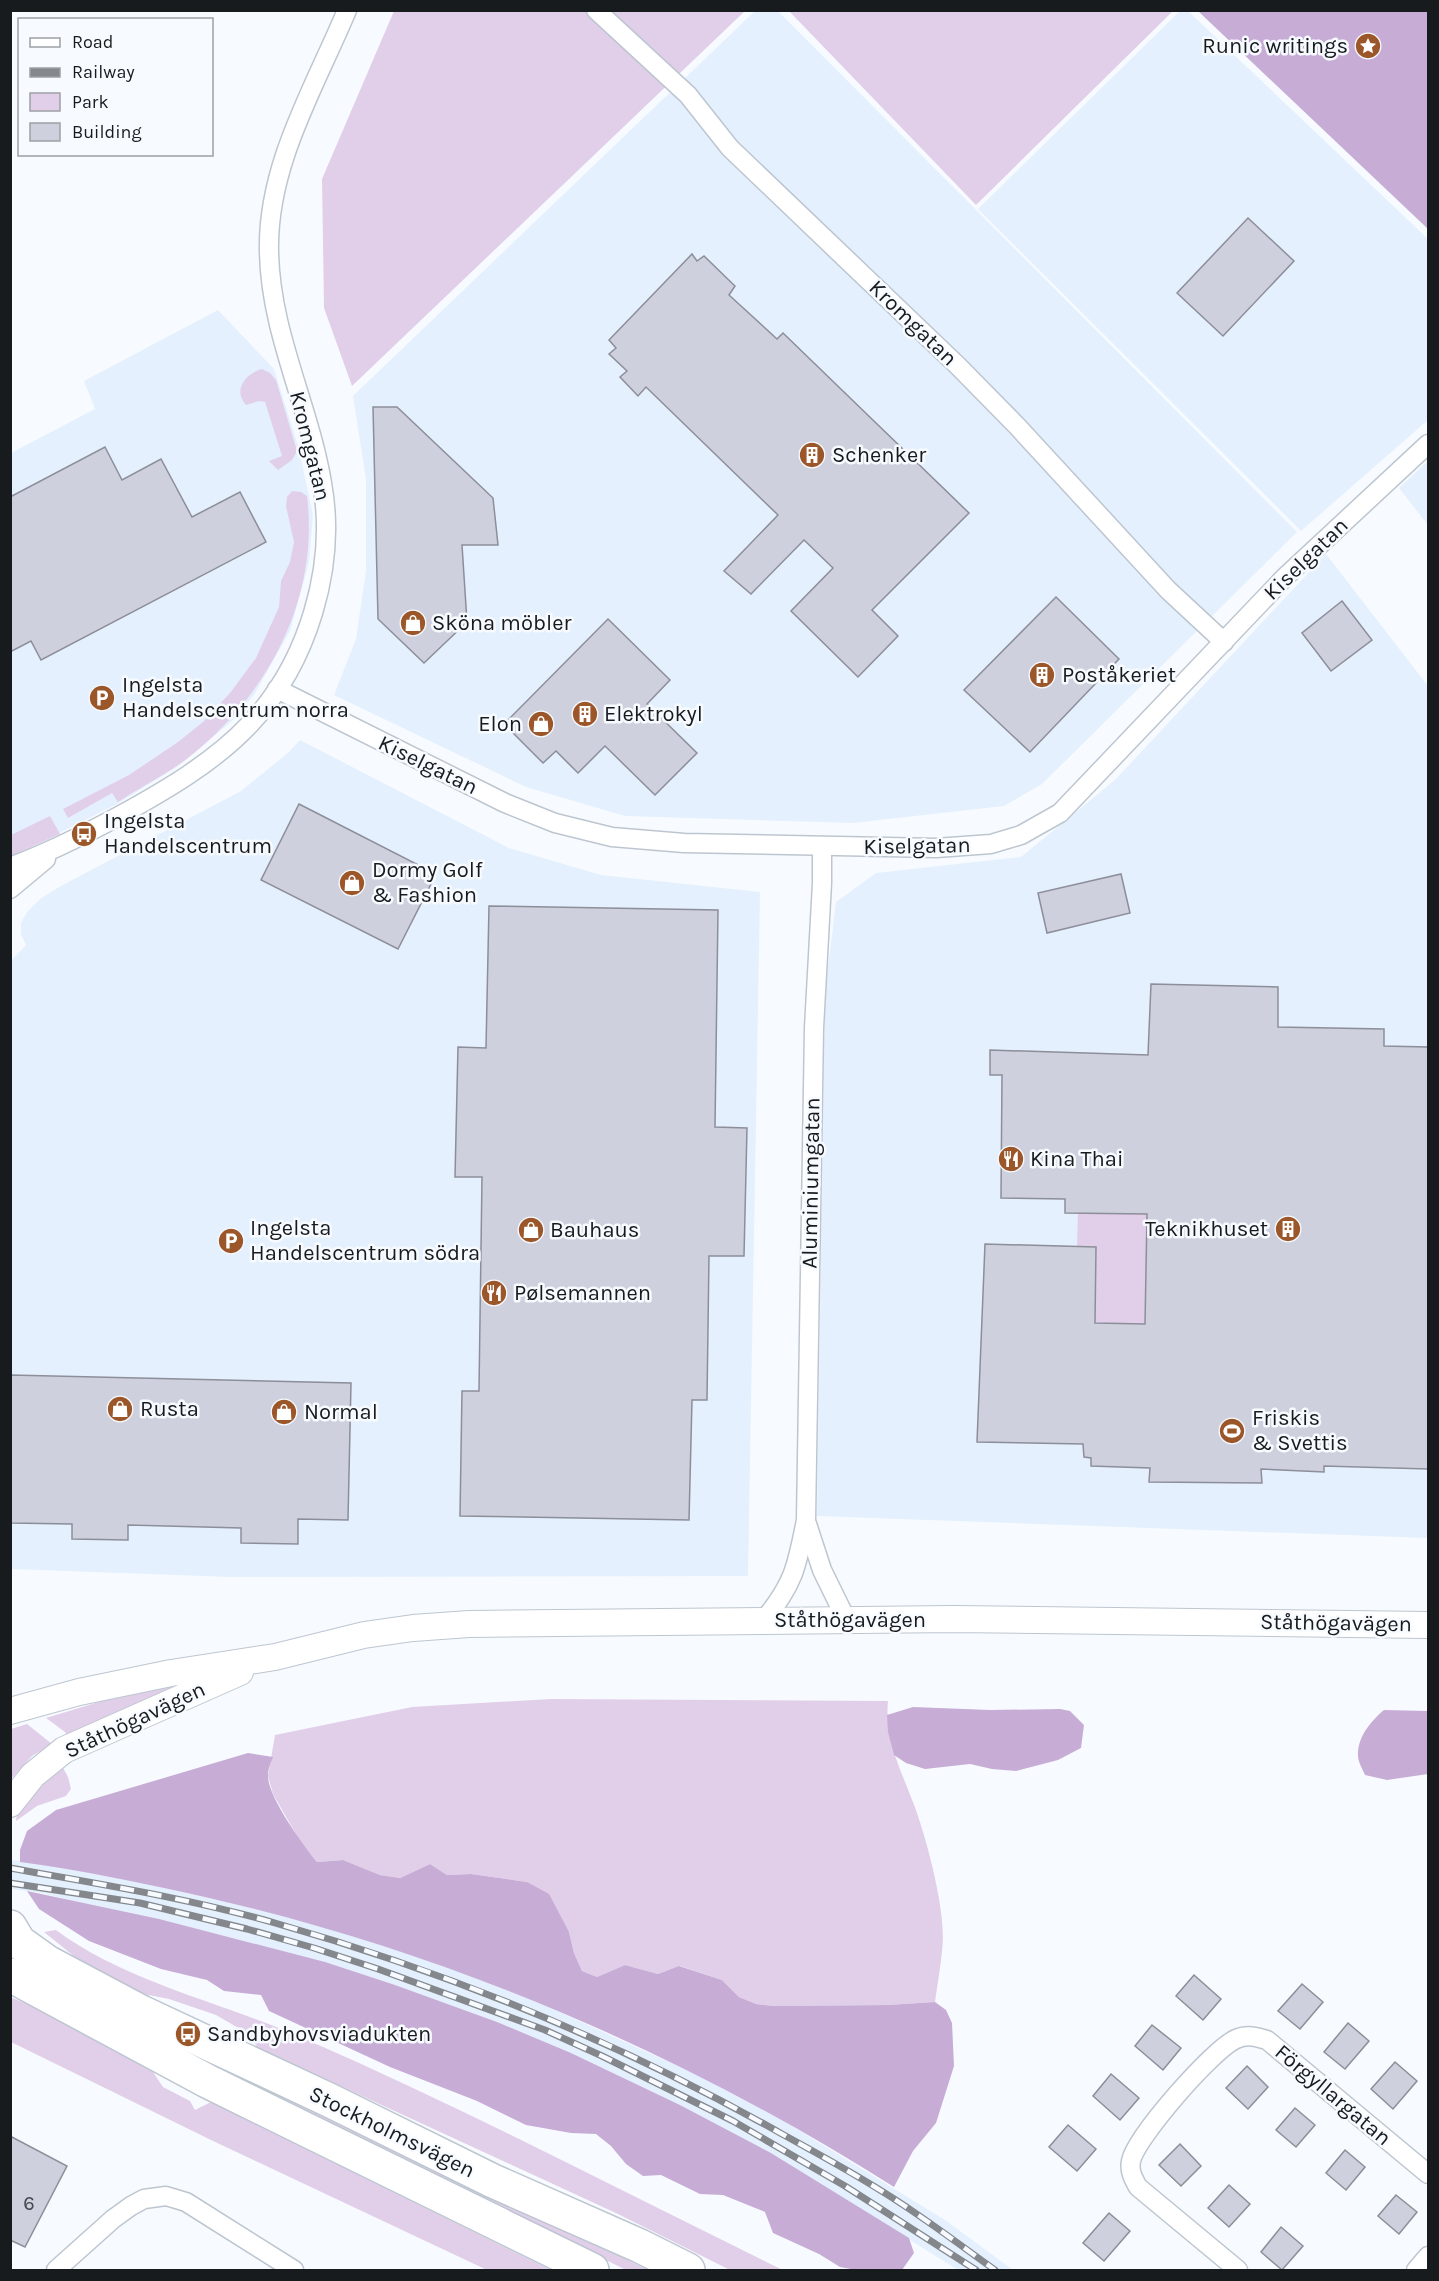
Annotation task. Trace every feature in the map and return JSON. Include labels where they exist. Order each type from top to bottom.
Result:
[{"type":"highway","name":"Stockholmsvägen","points":[[10,1922],[30,1932],[91,2003]]},
{"type":"highway","name":"Stockholmsvägen","points":[[10,1927],[19,1942],[47,1962],[91,2003],[207,2080],[592,2271]]},
{"type":"highway","name":"Stockholmsvägen","points":[[10,1976],[91,2003]]},
{"type":"highway","name":"Stockholmsvägen","points":[[10,1990],[141,2012],[329,2100],[493,2181],[640,2246],[688,2271]]},
{"type":"main road","name":"Ståthögavägen","points":[[10,1711],[79,1692],[171,1673],[275,1657],[364,1635],[469,1624],[846,1619],[1428,1625]]},
{"type":"main road","name":"Ståthögavägen","points":[[10,1804],[33,1774],[64,1750],[275,1657]]},
{"type":"street","name":"Kromgatan","points":[[10,867],[60,848],[141,804],[208,762],[251,723],[277,689],[295,658],[309,624],[317,595],[325,547],[327,515],[316,451],[293,378],[273,293],[269,232],[276,190],[286,153],[347,10]]},
{"type":"street","name":"Kromgatan","points":[[596,10],[688,95],[730,148],[958,366],[1017,426],[1168,590],[1224,642]]},
{"type":"street","name":"Kiselgatan","points":[[277,689],[505,803],[555,823],[612,837],[684,843],[822,846],[936,848],[991,844],[1021,835],[1060,813],[1285,577],[1428,444]]},
{"type":"street","name":"Aluminiumgatan","points":[[763,1621],[788,1589],[794,1574],[806,1520],[814,1028],[822,846]]},
{"type":"street","name":"Kromgatan","points":[[10,890],[60,848]]},
{"type":"street","name":"Aluminiumgatan","points":[[806,1520],[822,1570],[846,1619]]},
{"type":"street","name":"Förgyllargatan","points":[[1238,2271],[1138,2187],[1131,2175],[1131,2162],[1135,2148],[1180,2091],[1226,2044],[1238,2038],[1254,2036],[1268,2040],[1428,2174]]},
{"type":"street","points":[[56,2271],[113,2219],[131,2206],[144,2199],[166,2196],[186,2202],[294,2271]]},
{"type":"street","points":[[1416,2271],[1428,2256]]},
{"type":"shaded area","points":[[755,11],[778,11],[1297,532],[1042,784],[1004,806],[853,823],[625,816],[526,787],[334,695],[356,639],[366,571],[366,479],[353,396]]},
{"type":"shaded area","points":[[1180,11],[1188,11],[1428,239],[1428,420],[1301,531],[978,209]]},
{"type":"shaded area","points":[[1198,11],[1428,11],[1428,229]]},
{"type":"shaded area","name":"Ingelsta Handelscentrum","points":[[218,310],[274,369],[299,449],[313,515],[309,562],[290,631],[254,695],[232,721],[177,767],[117,804],[11,857],[11,453],[95,409],[84,381]]},
{"type":"shaded area","points":[[1428,461],[1428,525],[1399,488]]},
{"type":"shaded area","points":[[1326,554],[1428,686],[1428,1538],[817,1516],[825,993],[836,902],[876,873],[1021,857],[1115,780]]},
{"type":"shaded area","name":"Ingelsta Handelscentrum","points":[[300,740],[509,848],[601,875],[760,892],[748,1576],[230,1577],[11,1569],[10,962],[26,945],[21,934],[21,923],[27,912],[40,899],[59,887],[241,791],[289,752]]},
{"type":"shaded area","points":[[913,1707],[1070,1711],[1084,1725],[1081,1748],[1058,1760],[1016,1771],[970,1764],[925,1769],[906,1763],[894,1755],[888,1732],[887,1715]]},
{"type":"shaded area","points":[[1384,1710],[1428,1711],[1428,1774],[1387,1780],[1365,1775],[1358,1758],[1360,1742],[1370,1724]]},
{"type":"shaded area","points":[[248,1753],[273,1757],[268,1775],[273,1795],[287,1820],[317,1862],[343,1860],[380,1875],[400,1878],[430,1864],[447,1875],[471,1874],[527,1882],[549,1894],[569,1932],[574,1953],[582,1971],[597,1977],[625,1965],[658,1974],[679,1966],[722,1980],[739,1997],[756,2004],[774,2006],[888,2005],[935,2002],[946,2010],[952,2023],[954,2066],[936,2123],[913,2151],[894,2187],[722,2088],[633,2044],[542,2004],[450,1969],[356,1938],[261,1911],[164,1888],[20,1862],[20,1850],[27,1831],[56,1810]]},
{"type":"shaded area","points":[[11,1860],[124,1879],[263,1910],[355,1936],[441,1965],[533,2000],[693,2073],[779,2118],[945,2220],[1013,2270],[958,2270],[771,2153],[680,2105],[571,2053],[395,1985],[42,1893],[11,1889]]},
{"type":"shaded area","points":[[27,1891],[159,1919],[325,1962],[497,2022],[571,2053],[680,2105],[771,2153],[909,2238],[914,2253],[902,2270],[856,2270],[840,2267],[819,2254],[773,2233],[765,2212],[723,2195],[700,2194],[661,2175],[643,2176],[626,2164],[611,2146],[596,2134],[571,2133],[526,2125],[477,2101],[390,2067],[269,2011],[261,1995],[224,1991],[207,1980],[161,1969],[89,1941],[39,1909]]},
{"type":"green space","points":[[394,11],[745,11],[352,386],[324,308],[322,179]]},
{"type":"green space","points":[[789,11],[1173,11],[976,205]]},
{"type":"green space","points":[[262,369],[276,380],[297,451],[292,460],[278,470],[269,461],[282,456],[265,402],[259,401],[246,405],[240,394],[246,378]]},
{"type":"green space","points":[[292,491],[301,492],[307,496],[309,535],[305,573],[295,609],[281,644],[262,677],[240,708],[184,761],[118,802],[112,793],[68,818],[63,809],[129,775],[203,722],[230,693],[256,658],[279,607],[281,581],[290,562],[294,542],[286,506],[287,497]]},
{"type":"green space","points":[[50,816],[60,834],[11,856],[11,835]]},
{"type":"green space","points":[[1078,1213],[1147,1214],[1145,1324],[1095,1323],[1096,1247],[1077,1246]]},
{"type":"green space","points":[[174,1684],[179,1686],[68,1737],[65,1732],[46,1718],[102,1701]]},
{"type":"green space","points":[[551,1699],[888,1701],[892,1746],[922,1829],[941,1909],[943,1938],[935,2002],[888,2005],[774,2006],[756,2004],[739,1997],[722,1980],[680,1966],[658,1974],[625,1965],[597,1977],[582,1971],[574,1953],[569,1932],[527,1882],[471,1874],[447,1875],[430,1864],[400,1878],[380,1875],[343,1860],[317,1862],[301,1843],[273,1794],[268,1776],[275,1735],[412,1707]]},
{"type":"green space","points":[[27,1724],[52,1744],[32,1756],[11,1779],[11,1729]]},
{"type":"green space","points":[[61,1764],[71,1789],[66,1796],[37,1806],[16,1821],[21,1804]]},
{"type":"green space","points":[[56,1930],[84,1949],[114,1965],[177,1991],[274,2026],[425,2094],[783,2270],[730,2270],[618,2214],[258,2048],[247,2033],[216,2015],[169,1999],[138,1993],[91,1970],[44,1932]]},
{"type":"green space","points":[[21,1951],[648,2270],[626,2270],[10,1966]]},
{"type":"green space","points":[[10,1997],[74,2023],[153,2072],[163,2087],[190,2101],[195,2110],[211,2102],[551,2270],[487,2270],[211,2140],[11,2042]]},
{"type":"building","points":[[1248,218],[1294,261],[1223,336],[1177,293]]},
{"type":"building","name":"Schenker","points":[[692,254],[697,261],[704,256],[735,286],[729,295],[777,339],[783,333],[969,513],[872,610],[898,636],[858,677],[791,611],[833,568],[804,540],[751,594],[724,571],[778,515],[646,387],[638,396],[620,377],[627,371],[609,354],[616,348],[609,340]]},
{"type":"building","points":[[373,407],[397,407],[493,498],[498,545],[462,545],[467,622],[424,663],[378,619]]},
{"type":"building","points":[[105,447],[122,480],[161,459],[192,517],[240,492],[266,542],[41,660],[31,641],[10,652],[10,497]]},
{"type":"building","name":"Poståkeriet","points":[[1056,597],[1119,659],[1030,752],[964,690]]},
{"type":"building","points":[[1342,601],[1372,640],[1331,671],[1302,633]]},
{"type":"building","name":"Elektrokyl","points":[[608,619],[670,680],[647,704],[697,753],[655,795],[605,746],[578,773],[556,751],[543,763],[504,724]]},
{"type":"building","points":[[299,804],[436,874],[398,949],[261,880]]},
{"type":"building","points":[[1121,874],[1130,913],[1047,933],[1038,893]]},
{"type":"building","points":[[489,906],[718,910],[715,1127],[747,1128],[744,1256],[709,1256],[707,1400],[692,1400],[689,1520],[460,1516],[462,1391],[479,1391],[482,1177],[455,1177],[458,1047],[486,1048]]},
{"type":"building","name":"Teknikhuset","points":[[1151,984],[1278,987],[1278,1027],[1384,1029],[1384,1046],[1428,1047],[1428,1469],[1324,1466],[1324,1472],[1261,1469],[1262,1483],[1149,1482],[1150,1468],[1091,1466],[1091,1458],[1084,1457],[1083,1444],[977,1442],[985,1244],[1096,1247],[1095,1323],[1145,1324],[1147,1214],[1065,1213],[1065,1199],[1001,1198],[1002,1075],[990,1075],[990,1050],[1148,1055]]},
{"type":"building","points":[[10,1375],[351,1383],[348,1520],[298,1519],[298,1544],[241,1543],[241,1528],[128,1525],[128,1540],[72,1539],[72,1524],[10,1523]]},
{"type":"building","points":[[1194,1975],[1221,1999],[1203,2020],[1176,1996]]},
{"type":"building","points":[[1302,1984],[1323,2002],[1300,2029],[1278,2011]]},
{"type":"building","points":[[1348,2023],[1369,2041],[1345,2069],[1324,2052]]},
{"type":"building","points":[[1152,2025],[1181,2048],[1163,2070],[1135,2046]]},
{"type":"building","points":[[1395,2062],[1417,2081],[1393,2109],[1371,2089]]},
{"type":"building","points":[[1247,2066],[1268,2087],[1248,2109],[1226,2088]]},
{"type":"building","points":[[1111,2074],[1139,2098],[1120,2120],[1093,2096]]},
{"type":"building","points":[[1295,2108],[1315,2125],[1296,2147],[1276,2130]]},
{"type":"building","points":[[1068,2125],[1096,2149],[1077,2171],[1049,2147]]},
{"type":"building","points":[[10,2136],[67,2166],[25,2247],[10,2240]]},
{"type":"building","points":[[1180,2144],[1201,2166],[1181,2186],[1159,2165]]},
{"type":"building","points":[[1345,2150],[1365,2167],[1346,2190],[1326,2173]]},
{"type":"building","points":[[1229,2185],[1250,2204],[1229,2227],[1208,2208]]},
{"type":"building","points":[[1396,2195],[1417,2212],[1399,2234],[1378,2216]]},
{"type":"building","points":[[1109,2213],[1130,2231],[1104,2261],[1083,2243]]},
{"type":"building","points":[[1281,2227],[1303,2246],[1282,2270],[1261,2252]]},
{"type":"railway","points":[[10,1868],[176,1899],[275,1923],[407,1965],[534,2013],[659,2069],[817,2154],[904,2206],[995,2270]]},
{"type":"railway","points":[[10,1883],[140,1903],[247,1929],[378,1969],[545,2030],[733,2121],[845,2186],[976,2270]]},
{"type":"place","name":"Runic writings","points":[[1368,46]]},
{"type":"place","name":"Schenker","points":[[812,455]]},
{"type":"place","name":"Sköna möbler","points":[[413,623]]},
{"type":"place","name":"Poståkeriet","points":[[1042,675]]},
{"type":"place","name":"Ingelsta Handelscentrum norra","points":[[102,698]]},
{"type":"place","name":"Elektrokyl","points":[[585,714]]},
{"type":"place","name":"Elon","points":[[541,724]]},
{"type":"place","name":"Ingelsta Handelscentrum","points":[[84,834]]},
{"type":"place","name":"Dormy Golf & Fashion","points":[[352,883]]},
{"type":"place","name":"Kina Thai","points":[[1011,1159]]},
{"type":"place","name":"Teknikhuset","points":[[1288,1229]]},
{"type":"place","name":"Bauhaus","points":[[531,1230]]},
{"type":"place","name":"Ingelsta Handelscentrum södra","points":[[231,1241]]},
{"type":"place","name":"Pølsemannen","points":[[494,1293]]},
{"type":"place","name":"Rusta","points":[[120,1409]]},
{"type":"place","name":"Normal","points":[[284,1412]]},
{"type":"place","name":"Friskis & Svettis","points":[[1232,1431]]},
{"type":"place","name":"Sandbyhovsviadukten","points":[[188,2034]]}]
